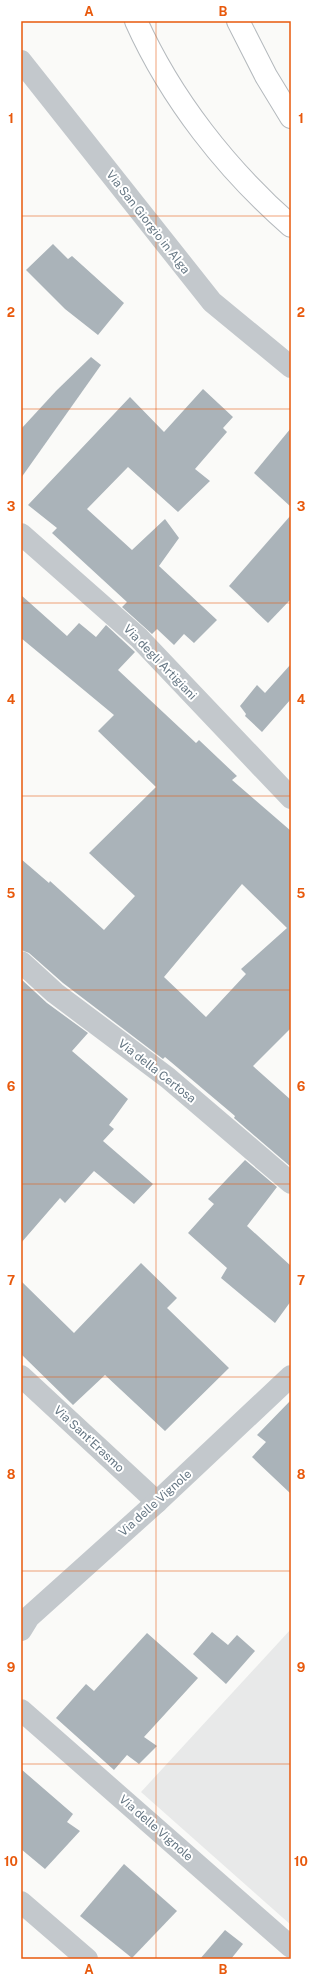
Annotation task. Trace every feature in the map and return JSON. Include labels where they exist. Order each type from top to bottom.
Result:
[{"type":"highway","points":[[136,21],[163,72],[207,137],[242,179],[291,226]]},
{"type":"highway","points":[[238,21],[266,76],[291,117]]},
{"type":"street","name":"Via San Giorgio in Alga","points":[[21,61],[212,302],[291,367]]},
{"type":"street","name":"Via degli Artigiani","points":[[21,534],[139,638],[291,798]]},
{"type":"street","name":"Via della Certosa","points":[[21,962],[55,993],[168,1078],[291,1183]]},
{"type":"street","name":"Via Sant'Erasmo","points":[[21,1376],[157,1502]]},
{"type":"street","name":"Via delle Vignole","points":[[21,1630],[29,1617],[157,1502],[291,1376]]},
{"type":"street","name":"Via delle Vignole","points":[[21,1710],[291,1947]]},
{"type":"street","points":[[21,1902],[87,1959]]},
{"type":"shaded area","points":[[291,1629],[291,1925],[141,1792]]},
{"type":"building","points":[[53,244],[68,259],[72,256],[124,303],[98,335],[65,309],[26,270]]},
{"type":"building","points":[[91,357],[101,365],[21,478],[21,429],[56,391]]},
{"type":"building","points":[[203,389],[233,417],[223,428],[227,432],[195,469],[210,481],[178,512],[128,467],[87,509],[132,550],[165,519],[179,538],[159,566],[217,620],[194,643],[184,634],[174,645],[157,629],[152,634],[122,607],[127,602],[52,533],[57,528],[28,505],[130,397],[164,432]]},
{"type":"building","points":[[291,428],[291,507],[254,473]]},
{"type":"building","points":[[291,515],[291,599],[268,623],[229,586]]},
{"type":"building","points":[[21,595],[67,636],[79,623],[96,637],[106,625],[135,652],[118,670],[196,743],[199,740],[237,776],[232,780],[291,831],[291,1028],[253,1066],[291,1100],[291,1167],[234,1118],[235,1116],[165,1057],[163,1059],[63,983],[29,953],[21,950],[21,859],[49,883],[50,881],[104,930],[135,896],[89,853],[156,787],[98,731],[114,715],[21,638]],"holes":[[[242,884],[287,928],[241,969],[246,974],[206,1017],[164,977]]]},
{"type":"building","points":[[291,664],[291,699],[262,732],[245,716],[246,714],[240,706],[257,685],[265,693]]},
{"type":"building","points":[[21,979],[47,1003],[88,1033],[72,1051],[128,1099],[109,1125],[114,1129],[103,1141],[153,1184],[134,1204],[94,1171],[65,1203],[60,1198],[21,1243]]},
{"type":"building","points":[[245,1160],[277,1187],[247,1226],[291,1266],[291,1301],[275,1323],[221,1278],[227,1268],[188,1233],[214,1204],[208,1199]]},
{"type":"building","points":[[141,1263],[177,1298],[167,1308],[229,1368],[165,1431],[105,1375],[73,1405],[21,1354],[21,1281],[74,1333]]},
{"type":"building","points":[[291,1400],[291,1494],[252,1457],[266,1442],[257,1435]]},
{"type":"building","points":[[212,1632],[228,1645],[237,1635],[255,1651],[226,1684],[193,1654]]},
{"type":"building","points":[[147,1633],[198,1678],[144,1737],[157,1746],[139,1764],[127,1755],[114,1770],[56,1718],[86,1684],[94,1691]]},
{"type":"building","points":[[21,1769],[73,1814],[67,1822],[80,1831],[45,1869],[21,1849]]},
{"type":"building","points":[[124,1864],[177,1911],[132,1958],[80,1916]]},
{"type":"building","points":[[225,1930],[243,1944],[231,1959],[200,1959]]}]
